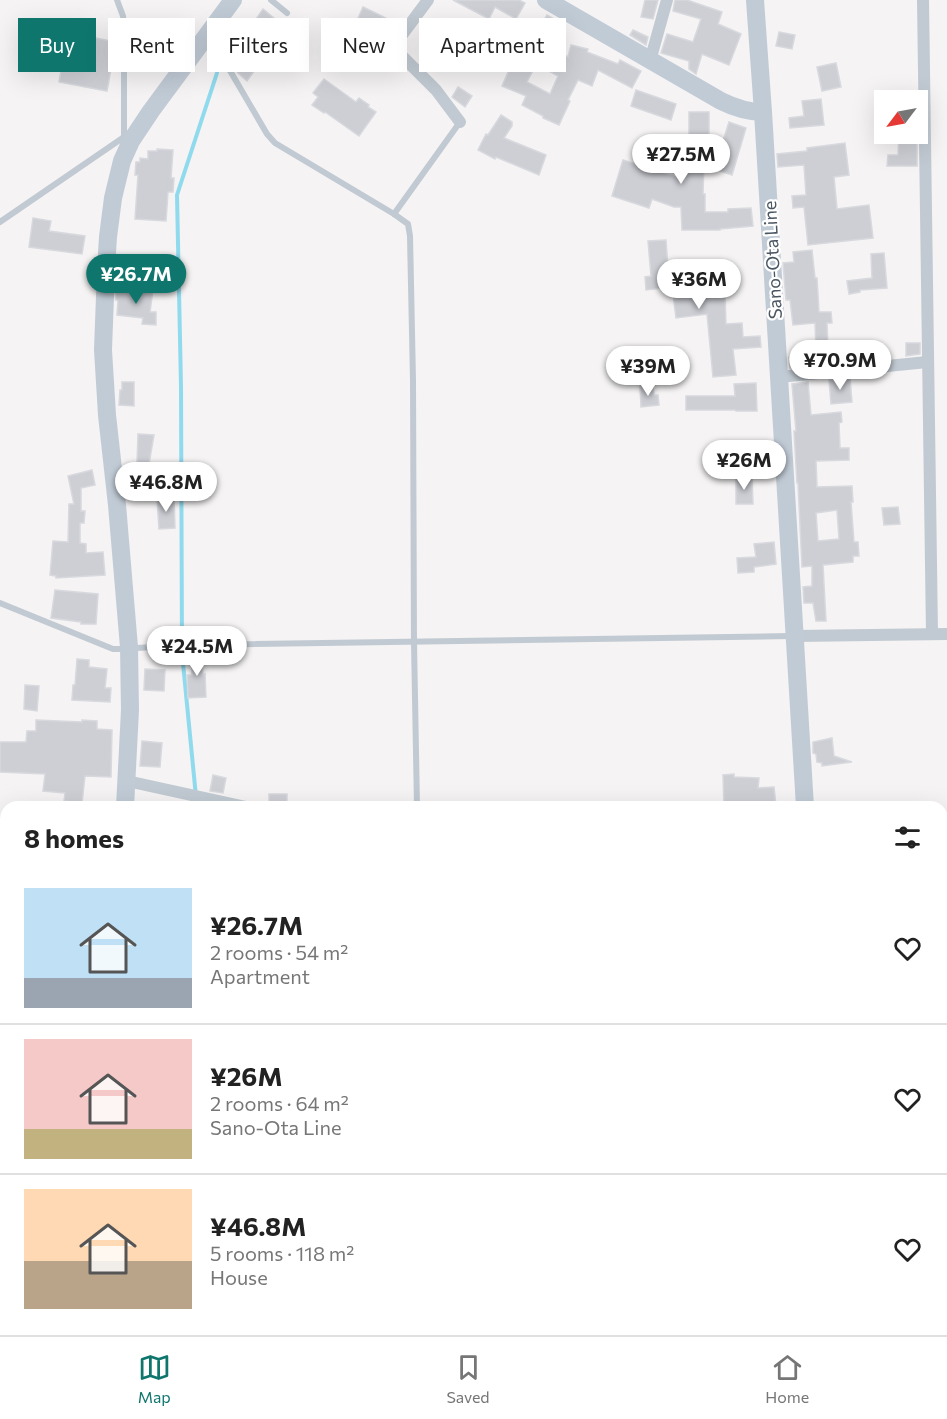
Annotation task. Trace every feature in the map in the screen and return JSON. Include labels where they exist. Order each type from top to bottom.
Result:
[{"type":"street","points":[[125,801],[130,710],[129,648],[103,350],[106,269],[112,208],[128,139],[233,0]]},
{"type":"street","points":[[428,0],[399,39],[398,52],[436,90],[460,122]]},
{"type":"street","points":[[546,0],[720,102],[749,112],[763,112]]},
{"type":"street","points":[[650,61],[667,0]]},
{"type":"street","name":"Sano-Ota Line","points":[[755,0],[805,801]]},
{"type":"street","points":[[923,0],[932,634]]},
{"type":"street","points":[[779,377],[927,362]]},
{"type":"street","points":[[795,636],[947,634]]},
{"type":"street","points":[[127,781],[219,801]]},
{"type":"lane","points":[[0,222],[128,139],[124,24],[117,0]]},
{"type":"lane","points":[[271,0],[287,13]]},
{"type":"lane","points":[[201,42],[222,57],[267,134],[275,142],[408,224],[413,392],[417,801]]},
{"type":"lane","points":[[394,214],[460,122]]},
{"type":"lane","points":[[0,603],[113,648],[795,636]]},
{"type":"building","points":[[453,0],[519,0],[525,3],[517,18],[495,7],[490,18]]},
{"type":"building","points":[[645,0],[658,0],[653,19],[641,17]]},
{"type":"building","points":[[675,0],[687,0],[722,12],[718,24],[741,34],[729,65],[702,54],[696,74],[689,69],[689,61],[661,53],[667,34],[693,42],[701,19],[673,11]]},
{"type":"building","points":[[363,7],[386,18],[358,18]]},
{"type":"building","points":[[263,9],[274,18],[257,18]]},
{"type":"building","points":[[633,30],[648,37],[646,45],[630,35]]},
{"type":"building","points":[[779,32],[795,35],[792,49],[776,46]]},
{"type":"building","points":[[96,38],[108,40],[108,72],[110,72],[107,91],[59,82],[61,72],[96,72]]},
{"type":"building","points":[[571,45],[588,49],[587,52],[618,64],[620,60],[641,71],[632,88],[598,70],[592,86],[578,80],[559,125],[522,105],[526,96],[502,86],[508,72],[532,72],[527,82],[550,94],[558,76],[551,72],[566,72],[566,56],[568,57]]},
{"type":"building","points":[[836,63],[841,87],[822,91],[817,67]]},
{"type":"building","points":[[237,72],[253,72],[247,81]]},
{"type":"building","points":[[324,79],[356,102],[359,98],[376,112],[359,136],[312,105],[318,97],[313,93]]},
{"type":"building","points":[[458,87],[472,96],[465,107],[452,97]]},
{"type":"building","points":[[636,90],[676,104],[671,120],[631,106]]},
{"type":"building","points":[[821,99],[824,125],[790,128],[789,118],[804,116],[802,101]]},
{"type":"building","points":[[689,112],[709,112],[709,167],[704,165],[705,212],[728,212],[728,209],[751,208],[753,226],[720,230],[682,230],[681,207],[674,207],[652,199],[649,208],[612,196],[623,160],[685,180],[685,154],[689,154]]},
{"type":"building","points":[[501,115],[512,122],[504,138],[546,155],[539,175],[496,157],[495,159],[478,150],[486,134],[488,135]]},
{"type":"building","points":[[729,122],[746,128],[732,175],[714,169]]},
{"type":"building","points":[[845,143],[849,175],[834,177],[837,209],[869,205],[873,238],[808,245],[804,207],[793,208],[792,196],[806,195],[804,165],[778,167],[777,154],[807,151],[807,148]]},
{"type":"building","points":[[899,144],[917,144],[917,166],[887,166],[888,155],[898,155]]},
{"type":"building","points":[[157,149],[173,150],[171,178],[174,178],[173,192],[168,192],[166,221],[135,219],[138,175],[135,175],[136,162],[140,162],[140,158],[148,159],[148,151],[157,151]]},
{"type":"building","points":[[33,218],[51,221],[49,231],[85,236],[82,254],[29,247]]},
{"type":"building","points":[[666,240],[668,269],[693,267],[695,296],[725,295],[726,324],[742,323],[743,337],[760,336],[761,347],[733,349],[736,375],[713,377],[707,314],[676,318],[672,287],[646,290],[645,277],[651,276],[648,241]]},
{"type":"building","points":[[812,250],[815,278],[817,278],[819,312],[831,312],[832,323],[827,323],[828,349],[877,345],[878,359],[790,368],[789,357],[808,354],[808,350],[816,349],[815,323],[793,325],[790,300],[786,300],[783,263],[794,262],[793,252]]},
{"type":"building","points":[[884,253],[887,288],[860,290],[860,292],[849,294],[847,281],[872,278],[871,254]]},
{"type":"building","points":[[143,289],[153,290],[150,312],[156,312],[156,325],[142,324],[143,318],[117,315],[116,290],[142,292]]},
{"type":"building","points":[[906,343],[920,343],[920,354],[906,356]]},
{"type":"building","points":[[850,378],[852,402],[831,404],[829,380]]},
{"type":"building","points":[[122,382],[134,382],[134,406],[119,405]]},
{"type":"building","points":[[808,382],[811,415],[841,412],[840,448],[849,448],[849,460],[816,461],[817,487],[852,486],[854,542],[858,542],[859,556],[853,556],[853,562],[823,565],[826,621],[816,621],[813,603],[804,603],[803,587],[812,586],[812,566],[802,567],[792,384]],"holes":[[[837,510],[839,539],[818,541],[816,513]]]},
{"type":"building","points":[[756,383],[757,411],[686,410],[686,396],[735,396],[734,384]]},
{"type":"building","points":[[653,385],[654,395],[658,395],[659,405],[641,407],[640,386]]},
{"type":"building","points":[[138,434],[154,435],[149,464],[137,463]]},
{"type":"building","points":[[726,443],[749,443],[749,448],[768,446],[770,469],[752,470],[751,457],[726,458]]},
{"type":"building","points":[[92,470],[95,485],[81,488],[81,511],[85,511],[84,523],[80,523],[80,543],[86,544],[86,553],[103,552],[105,575],[56,578],[50,575],[53,541],[68,542],[69,504],[74,504],[68,476]]},
{"type":"building","points":[[752,478],[753,504],[736,504],[736,479]]},
{"type":"building","points":[[174,497],[175,528],[159,529],[157,498]]},
{"type":"building","points":[[898,507],[900,524],[884,525],[882,508]]},
{"type":"building","points":[[774,542],[776,564],[754,567],[754,572],[738,573],[737,558],[756,557],[754,544]]},
{"type":"building","points":[[55,590],[98,594],[96,624],[81,624],[81,622],[51,618]]},
{"type":"building","points":[[191,650],[201,650],[206,697],[188,698],[187,675],[192,675]]},
{"type":"building","points":[[77,659],[89,660],[89,667],[107,669],[105,688],[111,688],[110,702],[72,700]]},
{"type":"building","points":[[145,669],[165,670],[164,691],[144,690]]},
{"type":"building","points":[[25,685],[39,686],[37,711],[24,709]]},
{"type":"building","points":[[36,720],[97,721],[97,729],[112,730],[111,777],[85,776],[82,801],[64,801],[65,793],[43,791],[45,774],[0,772],[0,742],[26,742],[27,731],[36,731]]},
{"type":"building","points":[[832,738],[834,756],[852,762],[822,766],[822,763],[817,762],[816,754],[813,753],[813,742]]},
{"type":"building","points":[[142,741],[162,743],[160,767],[140,766]]},
{"type":"building","points":[[734,774],[734,777],[759,778],[758,788],[774,787],[775,801],[724,801],[723,775]]},
{"type":"building","points":[[213,775],[226,778],[223,793],[210,791]]},
{"type":"building","points":[[269,794],[287,794],[287,801],[269,801]]},
{"type":"waterway","points":[[196,801],[182,653],[181,386],[177,195],[217,73]]}]
